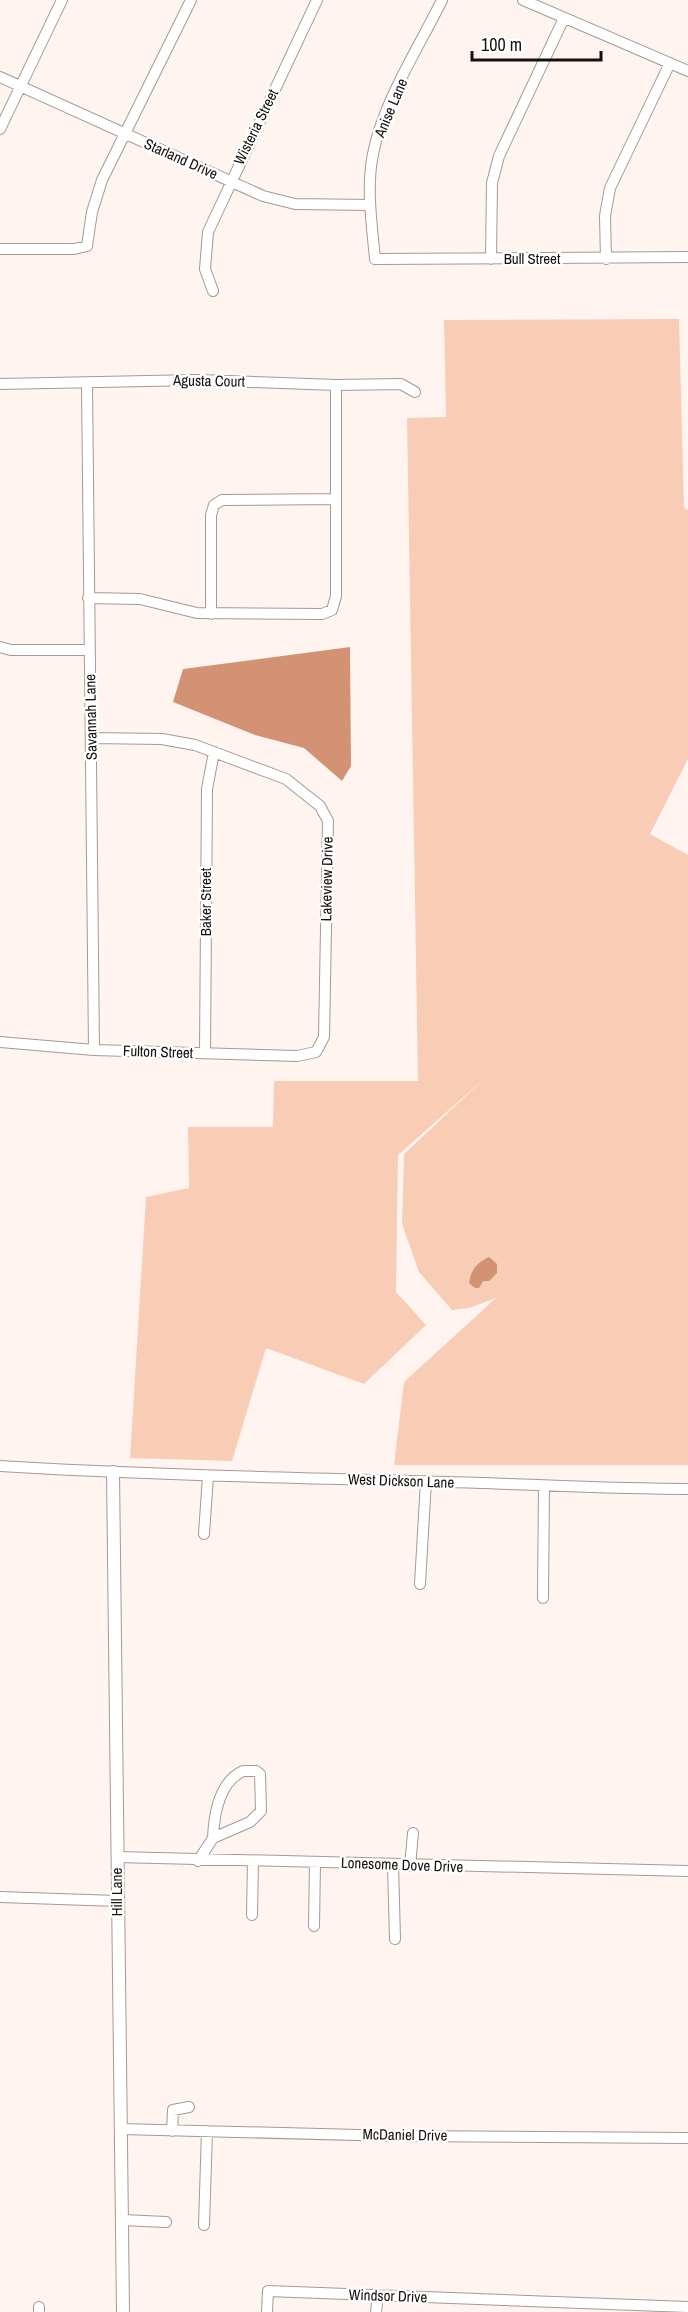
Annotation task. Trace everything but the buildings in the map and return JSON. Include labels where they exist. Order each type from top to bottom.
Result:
[{"type":"street","points":[[0,129],[62,0]]},
{"type":"street","points":[[0,249],[74,249],[87,246],[92,212],[102,180],[191,0]]},
{"type":"street","name":"Wisteria Street","points":[[213,291],[205,268],[208,232],[317,0]]},
{"type":"street","name":"Anise Lane","points":[[375,259],[370,205],[372,156],[377,136],[385,115],[442,0]]},
{"type":"street","points":[[523,0],[688,71]]},
{"type":"street","points":[[491,259],[492,183],[499,156],[564,18]]},
{"type":"street","points":[[606,259],[605,216],[610,188],[670,63]]},
{"type":"street","name":"Starland Drive","points":[[0,77],[263,196],[295,204],[370,205]]},
{"type":"street","name":"Bull Street","points":[[375,259],[688,257]]},
{"type":"street","name":"Agusta Court","points":[[0,384],[197,380],[336,385],[401,384],[415,392]]},
{"type":"street","name":"Savannah Lane","points":[[87,383],[94,1050]]},
{"type":"street","points":[[88,598],[140,599],[210,614],[322,614],[332,610],[336,596],[336,385]]},
{"type":"street","points":[[210,614],[211,515],[214,505],[222,500],[336,499]]},
{"type":"street","points":[[0,648],[89,650]]},
{"type":"street","name":"Lakeview Drive","points":[[91,738],[162,739],[214,752],[286,779],[320,806],[328,821],[324,1037],[316,1052]]},
{"type":"street","name":"Baker Street","points":[[205,1053],[207,789],[214,752]]},
{"type":"street","name":"Fulton Street","points":[[0,1042],[94,1050],[297,1056],[316,1052]]},
{"type":"street","name":"West Dickson Lane","points":[[0,1466],[208,1476],[688,1489]]},
{"type":"street","name":"Hill Lane","points":[[113,1472],[123,2312]]},
{"type":"street","points":[[204,1534],[208,1476]]},
{"type":"street","points":[[420,1584],[426,1481]]},
{"type":"street","points":[[543,1598],[544,1486]]},
{"type":"street","points":[[198,1861],[213,1838],[217,1805],[234,1775],[256,1771],[260,1774],[261,1811],[258,1816],[233,1831],[213,1838]]},
{"type":"street","points":[[410,1866],[413,1833]]},
{"type":"street","name":"Lonesome Dove Drive","points":[[117,1857],[198,1861],[688,1871]]},
{"type":"street","points":[[252,1915],[253,1861]]},
{"type":"street","points":[[314,1926],[315,1863]]},
{"type":"street","points":[[393,1864],[395,1939]]},
{"type":"street","points":[[0,1897],[117,1901]]},
{"type":"street","points":[[172,2130],[172,2110],[189,2107]]},
{"type":"street","name":"McDaniel Drive","points":[[121,2129],[614,2139],[688,2138]]},
{"type":"street","points":[[204,2225],[207,2132]]},
{"type":"street","points":[[122,2220],[166,2222]]},
{"type":"street","name":"Windsor Drive","points":[[267,2312],[268,2291],[487,2300],[590,2308],[688,2307]]},
{"type":"street","points":[[376,2312],[378,2295]]},
{"type":"street","points":[[485,2312],[487,2300]]},
{"type":"shaded area","points":[[679,319],[684,508],[688,510],[688,759],[650,834],[688,855],[688,1465],[394,1465],[404,1382],[496,1298],[469,1308],[452,1310],[419,1272],[402,1224],[404,1154],[484,1079],[398,1155],[396,1292],[426,1325],[364,1384],[266,1348],[232,1461],[130,1458],[146,1197],[189,1188],[188,1127],[273,1127],[274,1081],[418,1081],[407,418],[446,417],[444,320]]},
{"type":"shaded area","points":[[350,647],[351,766],[342,781],[304,748],[255,735],[173,702],[183,669]]},
{"type":"shaded area","points":[[489,1257],[497,1264],[497,1273],[489,1281],[483,1281],[479,1288],[475,1288],[469,1283],[471,1274],[478,1264]]}]
